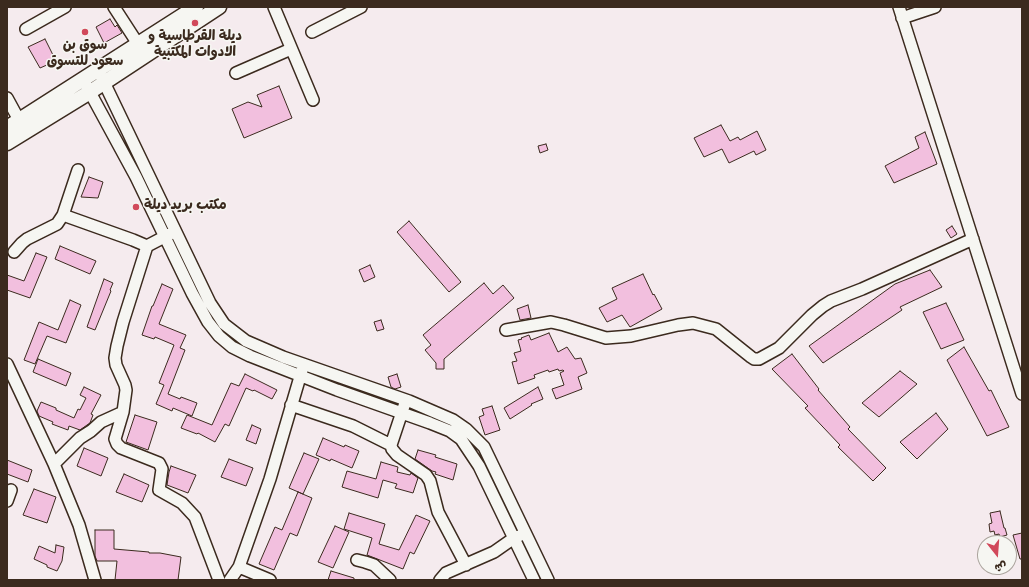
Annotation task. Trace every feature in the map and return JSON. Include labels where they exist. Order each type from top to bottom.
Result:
[{"type":"main road","points":[[7,128],[196,7]]},
{"type":"main road","points":[[7,143],[104,83],[218,7]]},
{"type":"street","points":[[26,29],[65,7]]},
{"type":"street","points":[[114,7],[138,44]]},
{"type":"street","points":[[274,7],[313,100]]},
{"type":"street","points":[[312,32],[361,7]]},
{"type":"street","points":[[899,7],[974,238],[1022,394]]},
{"type":"street","points":[[902,18],[935,7]]},
{"type":"street","points":[[236,73],[291,49]]},
{"type":"street","points":[[98,70],[210,303],[224,324],[246,341],[304,364],[406,400],[453,420],[466,429],[484,447],[548,580]]},
{"type":"street","points":[[83,80],[136,177],[208,322],[219,336],[232,347],[250,356],[450,431],[461,439],[479,466],[534,580]]},
{"type":"street","points":[[7,98],[19,120]]},
{"type":"street","points":[[14,252],[27,239],[57,224],[63,215],[78,170]]},
{"type":"street","points":[[63,215],[147,246]]},
{"type":"street","points":[[176,232],[147,246],[123,322],[115,358],[116,365],[126,390],[123,412],[115,438],[117,444],[122,448],[159,463],[162,469],[159,490],[182,503],[195,517],[219,580]]},
{"type":"street","points":[[506,330],[551,322],[606,338],[632,336],[678,325],[693,324],[716,329],[751,357],[758,359],[765,357],[779,348],[812,315],[831,301],[862,289],[974,238]]},
{"type":"street","points":[[7,364],[54,464],[79,525],[95,580]]},
{"type":"street","points":[[230,580],[239,566],[270,479],[304,364]]},
{"type":"street","points":[[406,400],[391,445],[392,449],[397,455],[426,475],[430,481],[438,512],[466,565]]},
{"type":"street","points":[[291,405],[353,426],[391,445]]},
{"type":"street","points":[[54,464],[80,438],[101,422],[123,412]]},
{"type":"street","points":[[7,501],[11,490]]},
{"type":"street","points":[[440,580],[446,574],[494,552],[514,538],[525,533]]},
{"type":"street","points":[[357,560],[374,565],[390,580]]},
{"type":"street","points":[[239,566],[270,580]]},
{"type":"building","points":[[110,19],[115,27],[117,25],[122,33],[104,43],[96,27]]},
{"type":"building","points":[[45,39],[56,61],[40,68],[28,47]]},
{"type":"building","points":[[279,86],[292,118],[244,138],[232,109],[248,102],[262,107],[257,95]]},
{"type":"building","points":[[721,125],[730,141],[738,137],[740,140],[757,131],[766,150],[756,155],[754,151],[729,163],[722,149],[704,157],[694,138]]},
{"type":"building","points":[[925,132],[937,164],[894,183],[885,166],[919,148],[915,137]]},
{"type":"building","points":[[546,144],[548,150],[540,153],[538,146]]},
{"type":"building","points":[[89,177],[103,182],[98,198],[81,197]]},
{"type":"building","points":[[409,221],[461,282],[449,292],[397,232]]},
{"type":"building","points":[[952,226],[957,234],[951,238],[946,230]]},
{"type":"building","points":[[60,246],[96,261],[90,274],[55,259]]},
{"type":"building","points":[[36,253],[47,257],[30,298],[7,290],[7,275],[24,281]]},
{"type":"building","points":[[370,265],[375,277],[364,282],[359,270]]},
{"type":"building","points":[[930,270],[942,287],[900,307],[902,310],[823,363],[809,346],[895,284]]},
{"type":"building","points":[[643,274],[653,295],[654,294],[662,309],[630,327],[622,315],[607,322],[599,308],[617,299],[612,288]]},
{"type":"building","points":[[104,279],[113,283],[95,330],[87,327]]},
{"type":"building","points":[[484,283],[493,294],[503,285],[514,298],[444,359],[444,369],[436,369],[436,363],[425,350],[431,345],[423,335]]},
{"type":"building","points":[[162,284],[173,289],[159,324],[186,335],[180,348],[185,350],[168,394],[180,399],[181,397],[197,403],[192,416],[173,408],[172,411],[156,404],[164,385],[159,383],[174,345],[155,337],[154,339],[142,335],[152,306]]},
{"type":"building","points":[[70,300],[81,305],[66,343],[47,336],[35,364],[24,360],[39,322],[58,330]]},
{"type":"building","points":[[946,303],[964,340],[941,349],[923,312]]},
{"type":"building","points":[[528,305],[531,318],[520,320],[517,309]]},
{"type":"building","points":[[381,320],[384,329],[377,331],[374,322]]},
{"type":"building","points":[[549,333],[558,352],[567,347],[575,359],[581,358],[587,373],[578,377],[582,389],[556,399],[552,389],[564,385],[560,373],[564,371],[563,370],[559,371],[558,369],[549,372],[548,370],[534,375],[535,378],[518,384],[512,362],[517,361],[514,353],[521,351],[518,340],[529,335],[531,340]]},
{"type":"building","points":[[964,347],[989,391],[991,390],[1009,427],[987,436],[947,360]]},
{"type":"building","points":[[792,354],[819,389],[818,390],[850,427],[848,429],[886,468],[873,481],[838,447],[840,445],[805,408],[808,406],[772,369]]},
{"type":"building","points":[[38,359],[71,373],[66,386],[33,372]]},
{"type":"building","points":[[900,371],[917,384],[879,417],[862,403]]},
{"type":"building","points":[[245,374],[277,390],[272,399],[254,390],[253,391],[246,388],[229,426],[225,424],[215,442],[198,433],[197,434],[181,428],[187,415],[212,425],[231,383],[239,386]]},
{"type":"building","points":[[397,374],[401,387],[395,389],[391,387],[388,377]]},
{"type":"building","points":[[84,387],[101,395],[91,414],[93,415],[90,423],[80,430],[69,426],[68,430],[52,424],[53,422],[39,416],[37,411],[41,402],[74,418],[78,409],[80,410],[86,398],[80,395]]},
{"type":"building","points":[[538,387],[543,399],[531,404],[532,405],[510,419],[504,408]]},
{"type":"building","points":[[492,406],[500,430],[485,435],[479,417],[484,415],[482,409]]},
{"type":"building","points":[[936,413],[948,429],[917,459],[900,442]]},
{"type":"building","points":[[135,415],[157,422],[148,450],[126,442]]},
{"type":"building","points":[[252,425],[261,429],[256,444],[246,440]]},
{"type":"building","points":[[323,438],[344,447],[345,445],[359,451],[352,468],[331,459],[330,461],[316,455]]},
{"type":"building","points":[[84,448],[108,458],[101,476],[77,466]]},
{"type":"building","points":[[418,450],[436,455],[435,457],[457,464],[453,480],[435,474],[436,472],[432,471],[415,459]]},
{"type":"building","points":[[304,453],[319,459],[303,494],[289,488]]},
{"type":"building","points":[[229,459],[253,468],[246,486],[221,477]]},
{"type":"building","points":[[7,460],[32,470],[28,482],[7,474]]},
{"type":"building","points":[[381,462],[398,467],[397,472],[410,475],[411,473],[418,478],[413,493],[395,488],[397,484],[383,480],[378,498],[342,487],[347,471],[376,479]]},
{"type":"building","points":[[171,466],[196,475],[188,493],[167,485]]},
{"type":"building","points":[[124,474],[149,485],[142,502],[116,492]]},
{"type":"building","points":[[34,489],[56,497],[47,523],[23,515]]},
{"type":"building","points":[[298,492],[312,498],[297,536],[290,533],[274,570],[259,564],[275,527],[282,530]]},
{"type":"building","points":[[1000,511],[1007,535],[995,535],[994,531],[990,532],[989,524],[992,523],[990,513]]},
{"type":"building","points":[[349,513],[385,524],[379,544],[399,550],[416,515],[430,521],[414,554],[410,552],[403,569],[367,555],[372,538],[344,529]]},
{"type":"building","points":[[335,526],[349,532],[333,568],[318,562]]},
{"type":"building","points":[[95,530],[114,530],[114,549],[160,553],[181,557],[178,580],[115,580],[117,561],[97,561],[95,556]]},
{"type":"building","points":[[1022,533],[1022,559],[1020,559],[1017,549],[1017,535],[1013,535]]},
{"type":"building","points":[[56,545],[64,547],[62,561],[57,571],[34,559],[39,546],[55,553]]},
{"type":"building","points":[[331,571],[354,578],[354,580],[328,580]]},
{"type":"place","name":"ديلة القرطاسية و الادوات المكتبية","points":[[195,23]]},
{"type":"place","name":"سوق بن سعود للتسوق","points":[[85,32]]},
{"type":"place","name":"مكتب بريد ديلة","points":[[136,207]]}]
